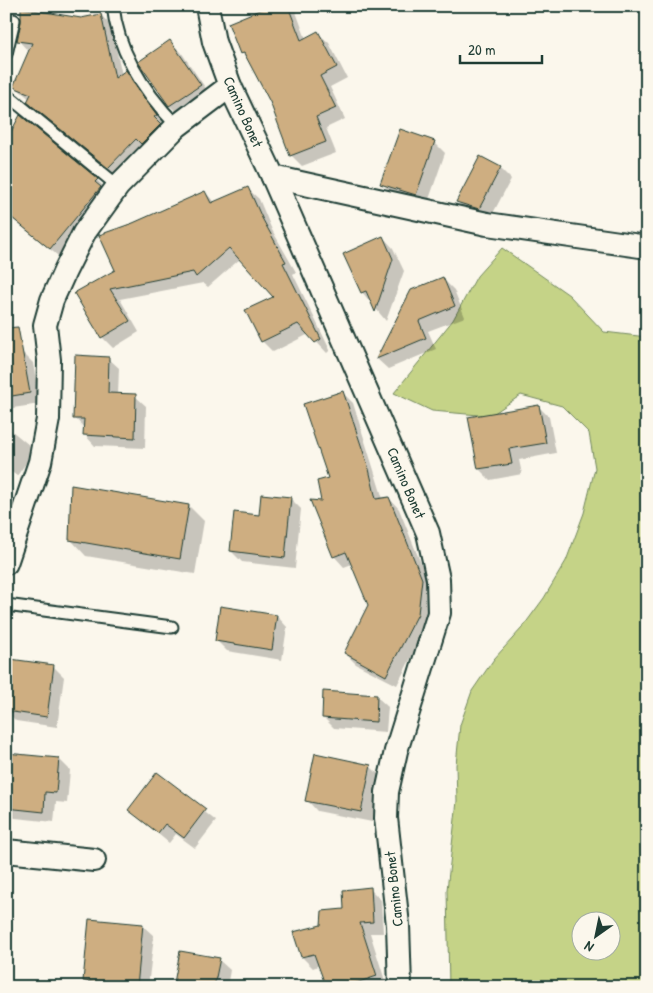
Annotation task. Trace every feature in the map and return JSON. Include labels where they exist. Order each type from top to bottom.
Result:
[{"type":"street","name":"Camino Bonet","points":[[207,6],[214,42],[230,86],[273,177],[428,533],[438,579],[439,613],[396,751],[387,792],[386,818],[398,925],[400,987]]},
{"type":"street","points":[[6,563],[40,462],[48,419],[49,360],[45,325],[52,300],[84,233],[118,186],[177,126],[230,86]]},
{"type":"street","points":[[273,177],[487,224],[647,247]]},
{"type":"street","points":[[6,851],[94,860]]},
{"type":"lane","points":[[113,6],[119,39],[136,74],[156,104],[177,126]]},
{"type":"lane","points":[[6,54],[14,20]]},
{"type":"lane","points":[[6,94],[118,186]]},
{"type":"lane","points":[[6,605],[172,627]]},
{"type":"green space","points":[[502,248],[569,295],[604,332],[647,337],[647,987],[449,987],[447,890],[457,801],[456,765],[460,725],[472,691],[494,659],[522,628],[544,598],[566,561],[584,513],[595,468],[589,433],[562,406],[521,395],[490,416],[432,411],[394,393],[453,320],[477,276]]},
{"type":"building","points":[[269,6],[288,6],[301,40],[318,31],[337,67],[320,76],[336,108],[316,117],[326,142],[290,156],[270,102],[244,53],[240,54],[228,23]]},
{"type":"building","points":[[21,8],[81,18],[101,14],[115,78],[126,70],[157,115],[154,117],[161,124],[141,144],[136,139],[108,168],[27,102],[31,94],[13,87],[32,43],[17,41],[21,22]]},
{"type":"building","points":[[170,40],[201,85],[169,106],[138,62]]},
{"type":"building","points":[[20,115],[98,179],[95,182],[101,187],[50,249],[6,213],[6,141]]},
{"type":"building","points":[[400,129],[435,141],[416,195],[380,184]]},
{"type":"building","points":[[480,156],[501,167],[479,209],[456,202]]},
{"type":"building","points":[[248,187],[262,218],[286,262],[283,263],[321,339],[315,343],[298,324],[261,342],[245,310],[273,297],[229,248],[196,277],[193,272],[110,289],[130,321],[101,338],[74,293],[115,270],[99,235],[133,223],[205,191],[211,203]]},
{"type":"building","points":[[383,236],[393,259],[375,312],[366,291],[361,293],[343,254]]},
{"type":"building","points":[[443,277],[455,306],[419,321],[426,338],[376,359],[411,290]]},
{"type":"building","points":[[18,327],[30,393],[6,397],[6,328]]},
{"type":"building","points":[[75,355],[109,357],[108,393],[136,394],[135,438],[83,435],[84,419],[73,419]]},
{"type":"building","points":[[343,391],[369,469],[376,499],[389,497],[422,579],[418,614],[386,676],[344,653],[368,605],[346,552],[333,557],[310,500],[321,501],[317,481],[328,478],[303,404]]},
{"type":"building","points":[[539,405],[546,443],[509,449],[512,464],[478,469],[468,417]]},
{"type":"building","points":[[71,485],[189,505],[180,559],[69,540]]},
{"type":"building","points":[[261,494],[291,497],[285,558],[230,551],[234,512],[259,515]]},
{"type":"building","points":[[220,606],[277,615],[272,650],[215,641]]},
{"type":"building","points":[[10,659],[54,665],[47,717],[6,711]]},
{"type":"building","points":[[323,691],[377,695],[376,722],[322,718]]},
{"type":"building","points":[[6,753],[59,758],[56,793],[45,792],[44,812],[6,808]]},
{"type":"building","points":[[315,753],[371,765],[361,812],[305,801]]},
{"type":"building","points":[[157,772],[206,809],[184,838],[165,824],[158,833],[128,810]]},
{"type":"building","points":[[371,887],[373,922],[360,923],[377,976],[344,987],[326,987],[314,954],[301,957],[293,932],[321,925],[322,911],[344,909],[343,890]]},
{"type":"building","points":[[89,919],[143,924],[137,987],[83,981]]},
{"type":"building","points":[[180,951],[220,958],[214,987],[194,987],[174,983]]}]
